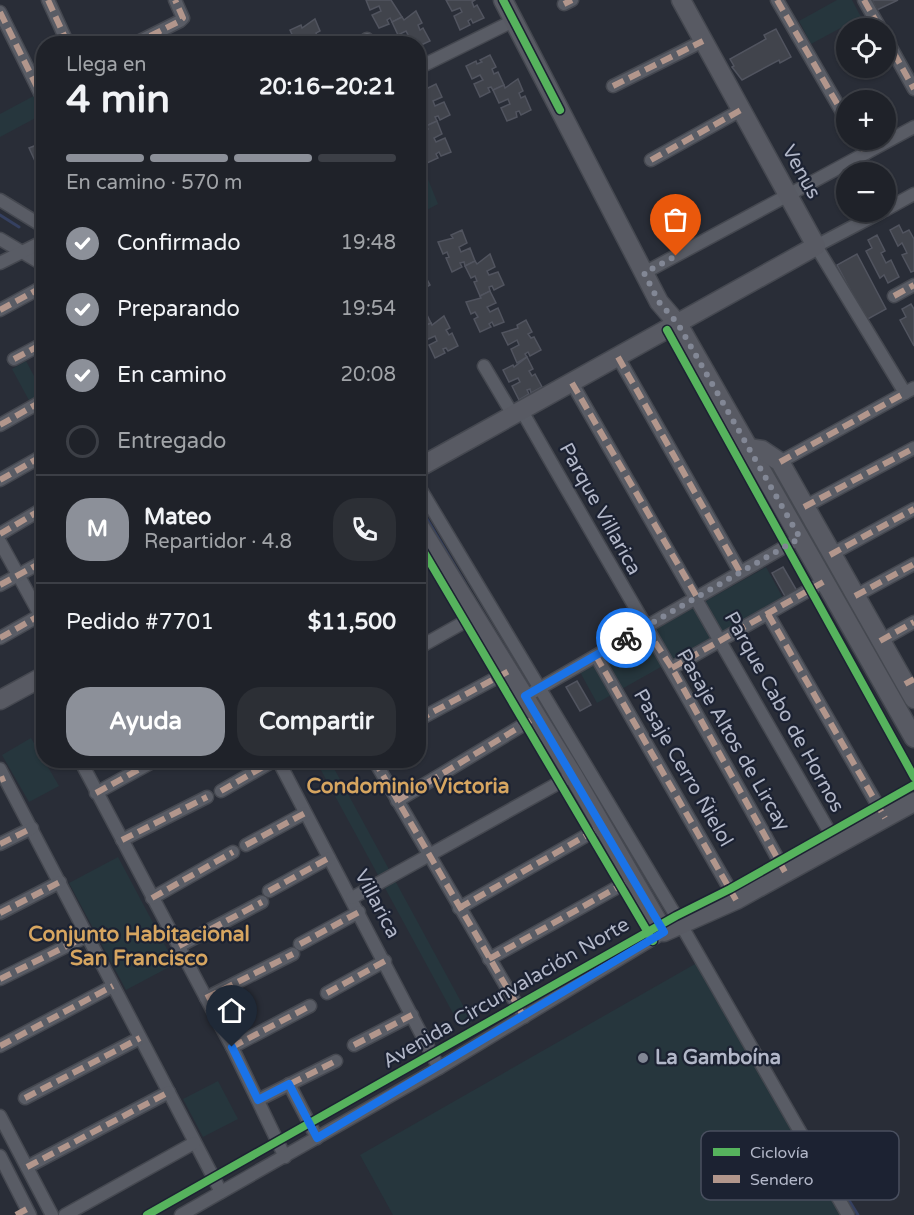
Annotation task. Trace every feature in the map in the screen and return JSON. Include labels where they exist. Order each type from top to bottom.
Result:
[{"type":"street","points":[[48,0],[64,36]]},
{"type":"street","points":[[150,36],[183,18],[175,0]]},
{"type":"street","points":[[503,0],[659,302],[678,324],[914,738]]},
{"type":"street","name":"Venus","points":[[681,0],[816,246],[909,391]]},
{"type":"street","points":[[777,0],[836,102]]},
{"type":"street","points":[[864,0],[874,18]]},
{"type":"street","points":[[0,12],[36,85]]},
{"type":"street","points":[[426,64],[513,21]]},
{"type":"street","points":[[613,86],[703,40]]},
{"type":"street","points":[[896,56],[914,88]]},
{"type":"street","points":[[651,160],[741,110]]},
{"type":"street","points":[[644,273],[914,127]]},
{"type":"street","points":[[896,204],[914,194]]},
{"type":"street","points":[[0,200],[36,222]]},
{"type":"street","points":[[426,464],[862,222]]},
{"type":"street","points":[[0,239],[36,260]]},
{"type":"street","points":[[0,263],[36,245]]},
{"type":"street","points":[[894,297],[914,285]]},
{"type":"street","points":[[0,310],[36,290]]},
{"type":"street","points":[[14,359],[36,347]]},
{"type":"street","points":[[618,357],[740,572]]},
{"type":"street","name":"Parque Villarica","points":[[484,366],[517,413],[645,627]]},
{"type":"street","name":"Parque Cabo de Hornos","points":[[572,383],[697,597],[837,845]]},
{"type":"street","points":[[780,462],[909,391]]},
{"type":"street","points":[[0,425],[36,405]]},
{"type":"street","points":[[748,448],[762,450],[780,462],[830,555],[880,641],[911,688]]},
{"type":"street","points":[[804,507],[914,448]]},
{"type":"street","points":[[0,480],[36,460]]},
{"type":"street","points":[[426,500],[532,692],[681,925],[800,1131]]},
{"type":"street","points":[[830,555],[914,508]]},
{"type":"street","points":[[0,534],[36,513]]},
{"type":"street","points":[[426,537],[509,671],[532,692],[537,716],[664,932]]},
{"type":"street","points":[[532,692],[800,538]]},
{"type":"street","points":[[0,542],[36,606]]},
{"type":"street","points":[[855,596],[914,564]]},
{"type":"street","points":[[0,585],[36,565]]},
{"type":"street","points":[[672,668],[825,581]]},
{"type":"street","points":[[768,614],[885,818]]},
{"type":"street","points":[[426,644],[476,616]]},
{"type":"street","points":[[0,638],[36,620]]},
{"type":"street","points":[[880,641],[914,622]]},
{"type":"street","name":"Pasaje Altos de Lircay","points":[[645,627],[672,668],[785,872]]},
{"type":"street","name":"Pasaje Cerro Ñielol","points":[[596,656],[736,900]]},
{"type":"street","points":[[426,716],[509,671]]},
{"type":"street","points":[[0,700],[36,683]]},
{"type":"street","points":[[397,801],[537,716]]},
{"type":"street","points":[[84,768],[232,1047],[285,1156]]},
{"type":"street","points":[[96,793],[141,768]]},
{"type":"street","points":[[221,791],[262,768]]},
{"type":"street","name":"Villarica","points":[[280,768],[352,898],[439,1068]]},
{"type":"street","points":[[378,768],[524,1017]]},
{"type":"street","points":[[352,898],[573,775]]},
{"type":"street","points":[[2,776],[32,828],[221,1192]]},
{"type":"street","points":[[122,840],[207,797]]},
{"type":"street","name":"Avenida Circunvalación Norte","points":[[181,1215],[439,1068],[664,932],[736,900],[914,802]]},
{"type":"street","points":[[246,845],[305,813]]},
{"type":"street","points":[[459,908],[603,826]]},
{"type":"street","points":[[0,844],[32,828]]},
{"type":"street","points":[[152,898],[233,852]]},
{"type":"street","points":[[179,946],[329,858]]},
{"type":"street","points":[[489,959],[634,878]]},
{"type":"street","points":[[0,913],[60,882]]},
{"type":"street","points":[[206,998],[297,949],[359,912]]},
{"type":"street","points":[[0,979],[87,936]]},
{"type":"street","points":[[327,993],[385,961]]},
{"type":"street","points":[[0,1046],[113,986]]},
{"type":"street","points":[[232,1047],[310,1006]]},
{"type":"street","points":[[354,1045],[412,1015]]},
{"type":"street","points":[[26,1098],[140,1038]]},
{"type":"street","points":[[258,1100],[336,1061]]},
{"type":"street","points":[[289,1084],[317,1138]]},
{"type":"street","points":[[27,1167],[169,1092]]},
{"type":"street","points":[[0,1116],[52,1215]]},
{"type":"street","points":[[65,1215],[194,1143]]},
{"type":"street","points":[[0,1155],[25,1213]]},
{"type":"street","points":[[839,1200],[848,1215]]},
{"type":"shaded area","points":[[837,0],[852,0],[861,17],[836,18],[836,30],[811,44],[799,21]]},
{"type":"shaded area","points":[[36,95],[36,118],[0,137],[0,114]]},
{"type":"shaded area","points":[[426,174],[438,204],[426,210]]},
{"type":"shaded area","points":[[26,361],[36,380],[36,413],[12,369]]},
{"type":"shaded area","points":[[766,567],[783,598],[597,703],[580,672]]},
{"type":"shaded area","points":[[31,738],[36,747],[36,768],[48,768],[59,786],[29,802],[2,755]]},
{"type":"shaded area","points":[[320,768],[334,768],[472,1022],[461,1028]]},
{"type":"shaded area","points":[[118,857],[175,964],[126,990],[69,883]]},
{"type":"shaded area","name":"La Gamboína","points":[[702,960],[797,1131],[701,1131],[701,1200],[836,1200],[844,1215],[393,1215],[360,1155]]},
{"type":"shaded area","points":[[218,1081],[238,1119],[203,1137],[183,1099]]},
{"type":"building","points":[[366,0],[391,0],[402,17],[392,22],[390,18],[387,20],[389,24],[379,28],[372,15],[381,11],[379,6],[370,10]]},
{"type":"building","points":[[446,0],[475,0],[472,2],[474,7],[477,5],[484,18],[473,23],[471,19],[468,21],[470,25],[460,30],[454,16],[462,12],[460,8],[452,11]]},
{"type":"building","points":[[872,0],[898,0],[877,10]]},
{"type":"building","points":[[416,11],[422,23],[418,25],[420,30],[423,28],[430,41],[426,43],[426,36],[406,36],[408,35],[406,31],[398,35],[392,22],[402,17],[404,20]]},
{"type":"building","points":[[315,19],[320,31],[316,33],[317,36],[293,36],[290,30],[301,25],[302,28]]},
{"type":"building","points":[[776,29],[791,57],[780,63],[779,60],[742,80],[732,67],[734,66],[730,59],[766,39],[764,35]]},
{"type":"building","points":[[490,55],[496,67],[492,69],[494,74],[498,72],[504,85],[493,90],[491,87],[488,88],[490,92],[480,97],[474,84],[483,80],[480,75],[472,79],[466,66],[476,61],[477,64],[482,62],[480,60]]},
{"type":"building","points":[[518,79],[523,91],[519,93],[521,98],[525,96],[531,110],[521,115],[519,111],[516,112],[517,117],[507,121],[501,108],[510,104],[508,99],[499,103],[493,90],[504,85],[505,88]]},
{"type":"building","points":[[436,84],[442,97],[433,101],[435,106],[444,102],[450,115],[440,120],[438,116],[435,117],[437,121],[426,126],[427,92],[426,89]]},
{"type":"building","points":[[437,121],[442,134],[434,138],[436,142],[445,138],[451,152],[441,156],[439,152],[436,154],[438,158],[427,163],[426,129],[428,129],[426,126]]},
{"type":"building","points":[[36,145],[36,161],[35,161],[29,148]]},
{"type":"building","points":[[899,225],[903,233],[909,230],[914,239],[914,271],[911,272],[902,255],[907,253],[902,243],[898,246],[890,230]]},
{"type":"building","points":[[462,230],[467,243],[459,247],[461,252],[470,248],[475,261],[465,266],[464,262],[460,263],[462,267],[452,272],[446,258],[449,257],[447,252],[443,254],[438,242],[453,238],[451,235]]},
{"type":"building","points":[[877,235],[885,251],[881,253],[886,263],[891,260],[899,277],[888,283],[884,275],[880,278],[866,251],[872,248],[868,240]]},
{"type":"building","points":[[490,254],[495,267],[487,271],[489,275],[498,272],[504,285],[494,290],[492,286],[489,287],[490,291],[480,296],[474,282],[477,281],[475,276],[471,278],[465,266],[475,261],[477,264]]},
{"type":"building","points":[[857,254],[886,309],[866,320],[837,265]]},
{"type":"building","points":[[490,291],[496,303],[487,307],[490,312],[498,308],[504,322],[494,326],[492,322],[489,324],[491,327],[480,332],[474,319],[478,317],[475,312],[471,314],[466,302],[481,298],[480,296]]},
{"type":"building","points":[[911,304],[914,309],[914,346],[900,320],[906,317],[902,309]]},
{"type":"building","points":[[426,313],[431,323],[426,325]]},
{"type":"building","points":[[444,316],[450,328],[446,330],[449,335],[452,333],[458,346],[448,351],[446,348],[443,349],[445,353],[435,358],[429,345],[437,341],[435,336],[426,340],[426,325],[431,323],[432,325]]},
{"type":"building","points":[[526,320],[532,332],[528,334],[531,338],[534,337],[541,350],[530,356],[528,352],[525,354],[527,357],[517,363],[511,349],[519,345],[517,340],[508,345],[502,333],[518,328],[517,325]]},
{"type":"building","points":[[527,357],[533,369],[529,371],[532,376],[535,374],[542,387],[531,393],[530,389],[527,390],[529,394],[519,400],[512,386],[520,382],[518,378],[509,382],[503,370],[513,365],[514,367]]},
{"type":"building","points":[[783,567],[797,591],[786,598],[772,573]]},
{"type":"building","points":[[577,681],[591,705],[580,711],[566,687]]},
{"type":"waterway","points":[[0,215],[19,227]]},
{"type":"waterway","points":[[426,517],[465,583]]},
{"type":"waterway","points":[[804,1127],[806,1131]]},
{"type":"waterway","points":[[849,1200],[858,1215]]},
{"type":"marked path","points":[[48,0],[64,36]]},
{"type":"marked path","points":[[150,36],[183,18],[175,0]]},
{"type":"marked path","points":[[564,4],[572,0]]},
{"type":"marked path","points":[[777,0],[836,102]]},
{"type":"marked path","points":[[864,0],[874,18]]},
{"type":"marked path","points":[[0,12],[36,85]]},
{"type":"marked path","points":[[613,86],[703,41]]},
{"type":"marked path","points":[[896,57],[914,89]]},
{"type":"marked path","points":[[651,160],[741,110]]},
{"type":"marked path","points":[[894,296],[914,285]]},
{"type":"marked path","points":[[0,310],[36,290]]},
{"type":"marked path","points":[[14,359],[36,347]]},
{"type":"marked path","points":[[618,357],[740,572]]},
{"type":"marked path","points":[[572,383],[697,597]]},
{"type":"marked path","points":[[780,462],[905,393]]},
{"type":"marked path","points":[[0,425],[36,405]]},
{"type":"marked path","points":[[804,507],[914,448]]},
{"type":"marked path","points":[[0,480],[36,460]]},
{"type":"marked path","points":[[830,555],[914,509]]},
{"type":"marked path","points":[[0,534],[36,513]]},
{"type":"marked path","points":[[855,596],[914,564]]},
{"type":"marked path","points":[[0,585],[36,565]]},
{"type":"marked path","points":[[672,668],[825,581]]},
{"type":"marked path","points":[[768,614],[885,818]]},
{"type":"marked path","points":[[0,638],[36,618]]},
{"type":"marked path","points":[[880,641],[914,622]]},
{"type":"marked path","points":[[645,627],[672,668],[785,872]]},
{"type":"marked path","points":[[596,656],[736,900]]},
{"type":"marked path","points":[[426,716],[509,671]]},
{"type":"marked path","points":[[905,684],[914,679]]},
{"type":"marked path","points":[[397,801],[538,716]]},
{"type":"marked path","points":[[96,793],[141,768]]},
{"type":"marked path","points":[[221,791],[261,768]]},
{"type":"marked path","points":[[379,768],[524,1017]]},
{"type":"marked path","points":[[0,780],[5,778]]},
{"type":"marked path","points":[[122,840],[207,797]]},
{"type":"marked path","points":[[246,845],[305,813]]},
{"type":"marked path","points":[[459,908],[603,826]]},
{"type":"marked path","points":[[0,844],[32,828]]},
{"type":"marked path","points":[[152,898],[233,852]]},
{"type":"marked path","points":[[269,891],[329,858]]},
{"type":"marked path","points":[[489,959],[634,878]]},
{"type":"marked path","points":[[0,913],[60,882]]},
{"type":"marked path","points":[[179,946],[262,902]]},
{"type":"marked path","points":[[300,944],[359,912]]},
{"type":"marked path","points":[[0,979],[87,936]]},
{"type":"marked path","points":[[206,998],[293,954]]},
{"type":"marked path","points":[[327,993],[385,961]]},
{"type":"marked path","points":[[0,1046],[113,986]]},
{"type":"marked path","points":[[232,1047],[310,1006]]},
{"type":"marked path","points":[[354,1045],[412,1015]]},
{"type":"marked path","points":[[25,1098],[140,1038]]},
{"type":"marked path","points":[[258,1100],[336,1061]]},
{"type":"marked path","points":[[289,1084],[317,1138]]},
{"type":"marked path","points":[[27,1167],[169,1092]]},
{"type":"marked path","points":[[16,1215],[27,1209]]},
{"type":"cycle path","points":[[503,0],[560,110]]},
{"type":"cycle path","points":[[667,330],[914,777]]},
{"type":"cycle path","points":[[426,556],[653,941]]},
{"type":"cycle path","points":[[147,1215],[676,916],[730,889],[914,785]]},
{"type":"way so far","points":[[626,638],[800,538],[678,324],[659,302],[644,273],[676,256]]},
{"type":"place","name":"La Gamboína","points":[[643,1058]]},
{"type":"district","name":"Condominio Victoria","points":[[408,786]]},
{"type":"district","name":"Conjunto Habitacional San Francisco","points":[[139,946]]},
{"type":"route","points":[[232,1047],[258,1100],[289,1084],[317,1138],[653,941],[664,932],[525,696],[626,638]]}]
